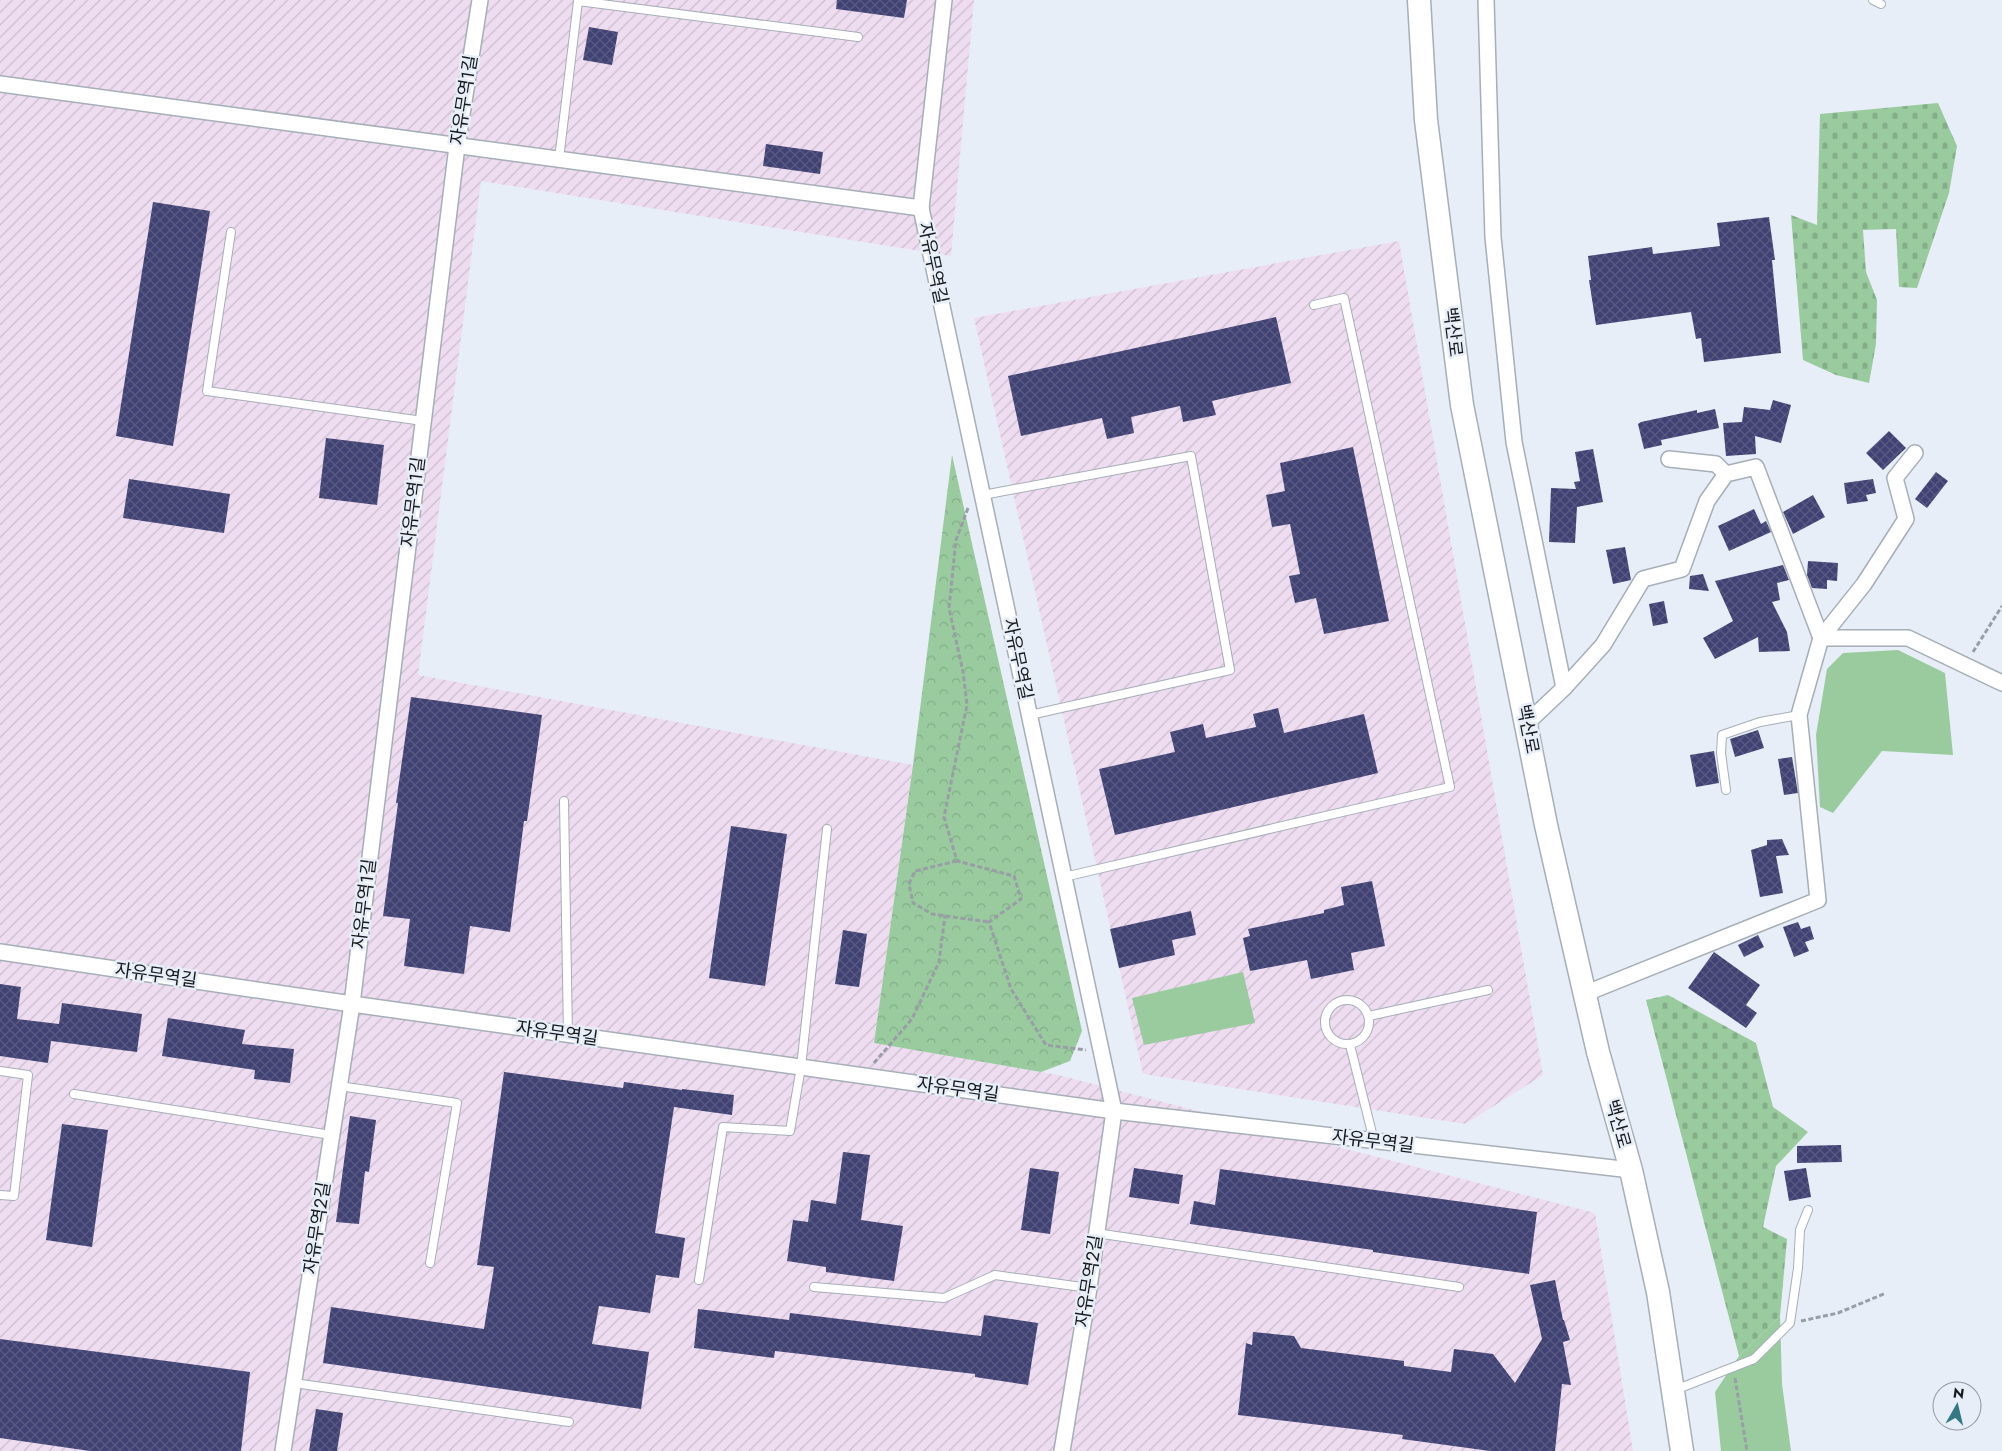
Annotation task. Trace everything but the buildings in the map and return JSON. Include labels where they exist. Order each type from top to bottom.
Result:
[{"type":"main road","name":"백산로","points":[[1419,0],[1426,120],[1462,406],[1546,825],[1598,1052],[1632,1170],[1658,1292],[1682,1451]]},
{"type":"street","name":"자유무역1길","points":[[352,1004],[457,146],[480,0]]},
{"type":"street","name":"자유무역길","points":[[944,0],[921,208],[1114,1111]]},
{"type":"street","points":[[1486,0],[1493,237],[1514,442],[1564,688]]},
{"type":"street","points":[[0,84],[921,208]]},
{"type":"street","points":[[1584,994],[1818,900],[1799,716],[1821,638],[1864,584],[1906,519],[1894,478],[1915,454]]},
{"type":"street","points":[[1669,459],[1716,464],[1726,474]]},
{"type":"street","points":[[1527,723],[1564,688],[1602,645],[1643,579],[1682,569],[1707,501],[1726,474],[1756,467],[1821,638]]},
{"type":"street","points":[[1821,638],[1908,638],[2002,683]]},
{"type":"street","name":"자유무역길","points":[[0,952],[352,1004],[1114,1111],[1632,1170]]},
{"type":"street","name":"자유무역2길","points":[[283,1451],[352,1004]]},
{"type":"street","name":"자유무역2길","points":[[1062,1451],[1089,1288],[1114,1111]]},
{"type":"lane","points":[[1873,0],[1881,4]]},
{"type":"lane","points":[[559,159],[578,1],[858,37]]},
{"type":"lane","points":[[231,232],[207,391],[423,421]]},
{"type":"lane","points":[[1064,876],[1450,787],[1344,298],[1314,305]]},
{"type":"lane","points":[[983,495],[1191,456],[1230,670],[1030,715]]},
{"type":"lane","points":[[1726,790],[1721,753],[1722,735],[1760,722],[1799,716]]},
{"type":"lane","points":[[564,801],[568,1034]]},
{"type":"lane","points":[[699,1280],[723,1127],[790,1131],[801,1067],[826,829]]},
{"type":"lane","points":[[1369,1016],[1488,990]]},
{"type":"lane","points":[[1353,1000],[1365,1009],[1369,1016],[1368,1031],[1358,1042],[1350,1045],[1336,1042],[1326,1032],[1324,1017],[1327,1010],[1338,1001],[1353,1000]]},
{"type":"lane","points":[[1350,1045],[1374,1141]]},
{"type":"lane","points":[[0,1071],[28,1075],[14,1196],[0,1194]]},
{"type":"lane","points":[[339,1086],[457,1103],[430,1263]]},
{"type":"lane","points":[[74,1094],[331,1135]]},
{"type":"lane","points":[[1673,1391],[1754,1359],[1790,1323],[1798,1268],[1800,1230],[1808,1210]]},
{"type":"lane","points":[[1096,1233],[1459,1287]]},
{"type":"lane","points":[[814,1287],[944,1298],[995,1275],[1089,1288]]},
{"type":"lane","points":[[294,1383],[569,1422]]},
{"type":"path","points":[[957,861],[944,817],[967,705],[963,672],[949,608],[956,540],[968,508],[983,495]]},
{"type":"path","points":[[1966,665],[2002,606]]},
{"type":"path","points":[[957,861],[1014,876],[1021,899],[989,922],[932,914],[913,903],[909,884],[915,871],[932,865],[957,861]]},
{"type":"path","points":[[863,1076],[912,1019],[939,962],[945,916]]},
{"type":"path","points":[[989,922],[1011,989],[1046,1045],[1101,1052]]},
{"type":"path","points":[[1790,1323],[1838,1313],[1886,1293]]},
{"type":"path","points":[[1734,1367],[1747,1451]]},
{"type":"shaded area","points":[[0,0],[974,0],[951,256],[481,181],[418,675],[913,765],[874,1043],[1058,1075],[1595,1213],[1633,1451],[0,1451]]},
{"type":"shaded area","points":[[1399,241],[1543,1075],[1465,1124],[1143,1074],[974,318]]},
{"type":"green space","points":[[1938,103],[1957,146],[1949,193],[1917,288],[1899,287],[1896,229],[1863,230],[1866,272],[1877,300],[1876,344],[1869,383],[1836,375],[1803,360],[1791,215],[1817,225],[1820,114]]},
{"type":"green space","points":[[952,455],[1082,1031],[1070,1061],[1041,1072],[874,1043],[913,765]]},
{"type":"green space","points":[[1898,650],[1945,673],[1953,755],[1882,751],[1833,813],[1820,807],[1816,735],[1827,669],[1843,653]]},
{"type":"green space","points":[[1243,972],[1255,1023],[1144,1045],[1132,998]]},
{"type":"green space","points":[[1668,995],[1756,1043],[1773,1107],[1808,1132],[1776,1166],[1763,1227],[1787,1239],[1780,1316],[1739,1356],[1646,1000]]},
{"type":"green space","points":[[1780,1316],[1782,1384],[1791,1451],[1721,1451],[1715,1392],[1739,1356]]}]
